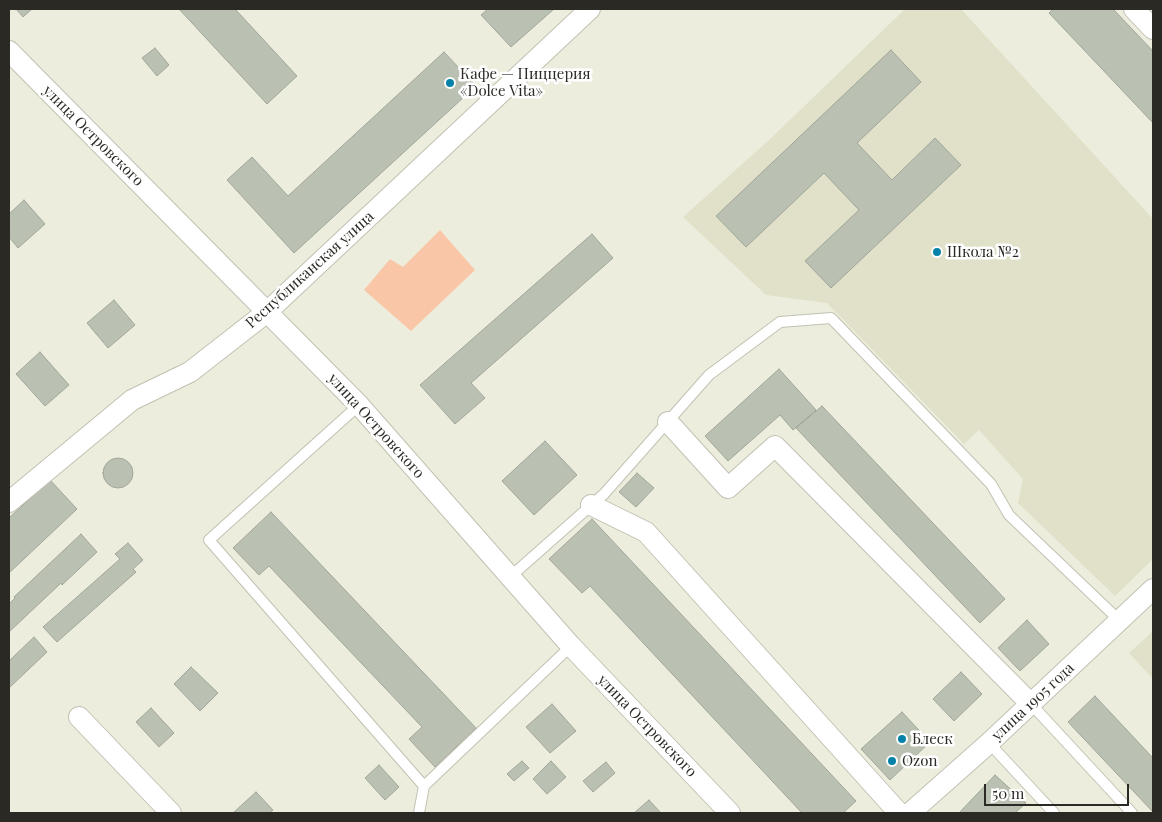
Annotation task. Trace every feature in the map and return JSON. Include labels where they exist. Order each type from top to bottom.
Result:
[{"type":"street","name":"Республиканская улица","points":[[12,494],[132,400],[190,372],[267,312],[590,9]]},
{"type":"street","points":[[1134,9],[1153,29]]},
{"type":"street","name":"улица Островского","points":[[9,51],[359,405],[571,646],[730,813]]},
{"type":"street","points":[[668,422],[728,488],[775,446],[1031,704]]},
{"type":"street","points":[[591,505],[646,532],[899,813]]},
{"type":"street","name":"улица 1905 года","points":[[910,813],[989,743],[1153,589]]},
{"type":"street","points":[[79,717],[171,813]]},
{"type":"lane","points":[[510,577],[604,494],[709,375],[780,322],[831,318],[991,484],[1009,515],[1120,621]]},
{"type":"lane","points":[[359,405],[210,540],[424,786]]},
{"type":"lane","points":[[419,813],[424,786],[571,646]]},
{"type":"lane","points":[[1031,704],[1132,813]]},
{"type":"lane","points":[[989,743],[1054,813]]},
{"type":"shaded area","name":"Школа №2","points":[[905,9],[961,9],[1153,219],[1153,559],[1115,596],[1018,503],[1023,479],[979,430],[964,444],[827,303],[766,295],[683,217],[768,141]]},
{"type":"shaded area","points":[[440,230],[475,270],[411,331],[364,290],[390,259],[403,267]]},
{"type":"shaded area","points":[[1153,631],[1153,679],[1129,653]]},
{"type":"building","points":[[16,9],[32,9],[23,17]]},
{"type":"building","points":[[179,9],[235,9],[297,76],[267,104]]},
{"type":"building","points":[[488,9],[554,9],[511,47],[481,15]]},
{"type":"building","points":[[1053,9],[1113,9],[1153,51],[1153,123],[1049,13]]},
{"type":"building","points":[[155,48],[169,65],[157,76],[142,58]]},
{"type":"building","points":[[891,50],[921,82],[857,143],[892,180],[935,138],[961,165],[831,288],[805,261],[859,210],[824,173],[746,247],[716,216]]},
{"type":"building","points":[[444,52],[476,86],[294,253],[227,180],[252,157],[288,196]]},
{"type":"building","points":[[24,200],[45,224],[18,248],[9,237],[9,214]]},
{"type":"building","points":[[592,234],[613,258],[471,383],[485,398],[455,424],[420,385]]},
{"type":"building","points":[[114,300],[135,325],[108,348],[87,323]]},
{"type":"building","points":[[40,352],[69,385],[45,406],[16,374]]},
{"type":"building","points":[[779,369],[816,410],[793,430],[780,415],[728,461],[705,436]]},
{"type":"building","points":[[822,406],[1005,599],[980,623],[796,428]]},
{"type":"building","points":[[545,441],[577,475],[534,515],[502,481]]},
{"type":"building","points":[[118,458],[129,462],[133,473],[129,484],[118,488],[107,484],[103,473],[107,462]]},
{"type":"building","points":[[637,473],[654,488],[636,507],[619,492]]},
{"type":"building","points":[[50,480],[77,509],[9,573],[9,518]]},
{"type":"building","points":[[271,512],[476,728],[435,767],[409,739],[422,727],[269,566],[259,575],[233,548]]},
{"type":"building","points":[[592,519],[856,801],[843,813],[802,813],[590,586],[582,593],[549,559]]},
{"type":"building","points":[[81,534],[97,552],[9,632],[9,604],[14,597]]},
{"type":"building","points":[[128,543],[143,560],[133,569],[136,572],[57,642],[43,627],[120,559],[115,554]]},
{"type":"building","points":[[1027,620],[1049,644],[1020,671],[998,648]]},
{"type":"building","points":[[34,637],[47,652],[9,688],[9,661]]},
{"type":"building","points":[[191,667],[218,693],[200,711],[174,684]]},
{"type":"building","points":[[961,672],[982,694],[954,721],[933,699]]},
{"type":"building","points":[[1095,696],[1153,758],[1153,812],[1068,722]]},
{"type":"building","points":[[552,704],[576,731],[550,753],[526,727]]},
{"type":"building","points":[[151,708],[174,733],[159,747],[136,722]]},
{"type":"building","points":[[902,712],[930,742],[890,780],[861,749]]},
{"type":"building","points":[[522,761],[529,768],[514,781],[507,774]]},
{"type":"building","points":[[551,761],[566,777],[547,794],[533,779]]},
{"type":"building","points":[[606,762],[615,773],[593,792],[583,781]]},
{"type":"building","points":[[379,765],[399,787],[385,800],[365,778]]},
{"type":"building","points":[[995,775],[1026,803],[1015,813],[959,813]]},
{"type":"building","points":[[256,792],[273,810],[269,813],[233,813]]},
{"type":"building","points":[[649,800],[661,813],[634,813]]},
{"type":"place","name":"Кафе — Пиццерия «Dolce Vita»","points":[[450,83]]},
{"type":"place","name":"Школа №2","points":[[937,252]]},
{"type":"place","name":"Блеск","points":[[902,739]]},
{"type":"place","name":"Ozon","points":[[892,761]]}]
